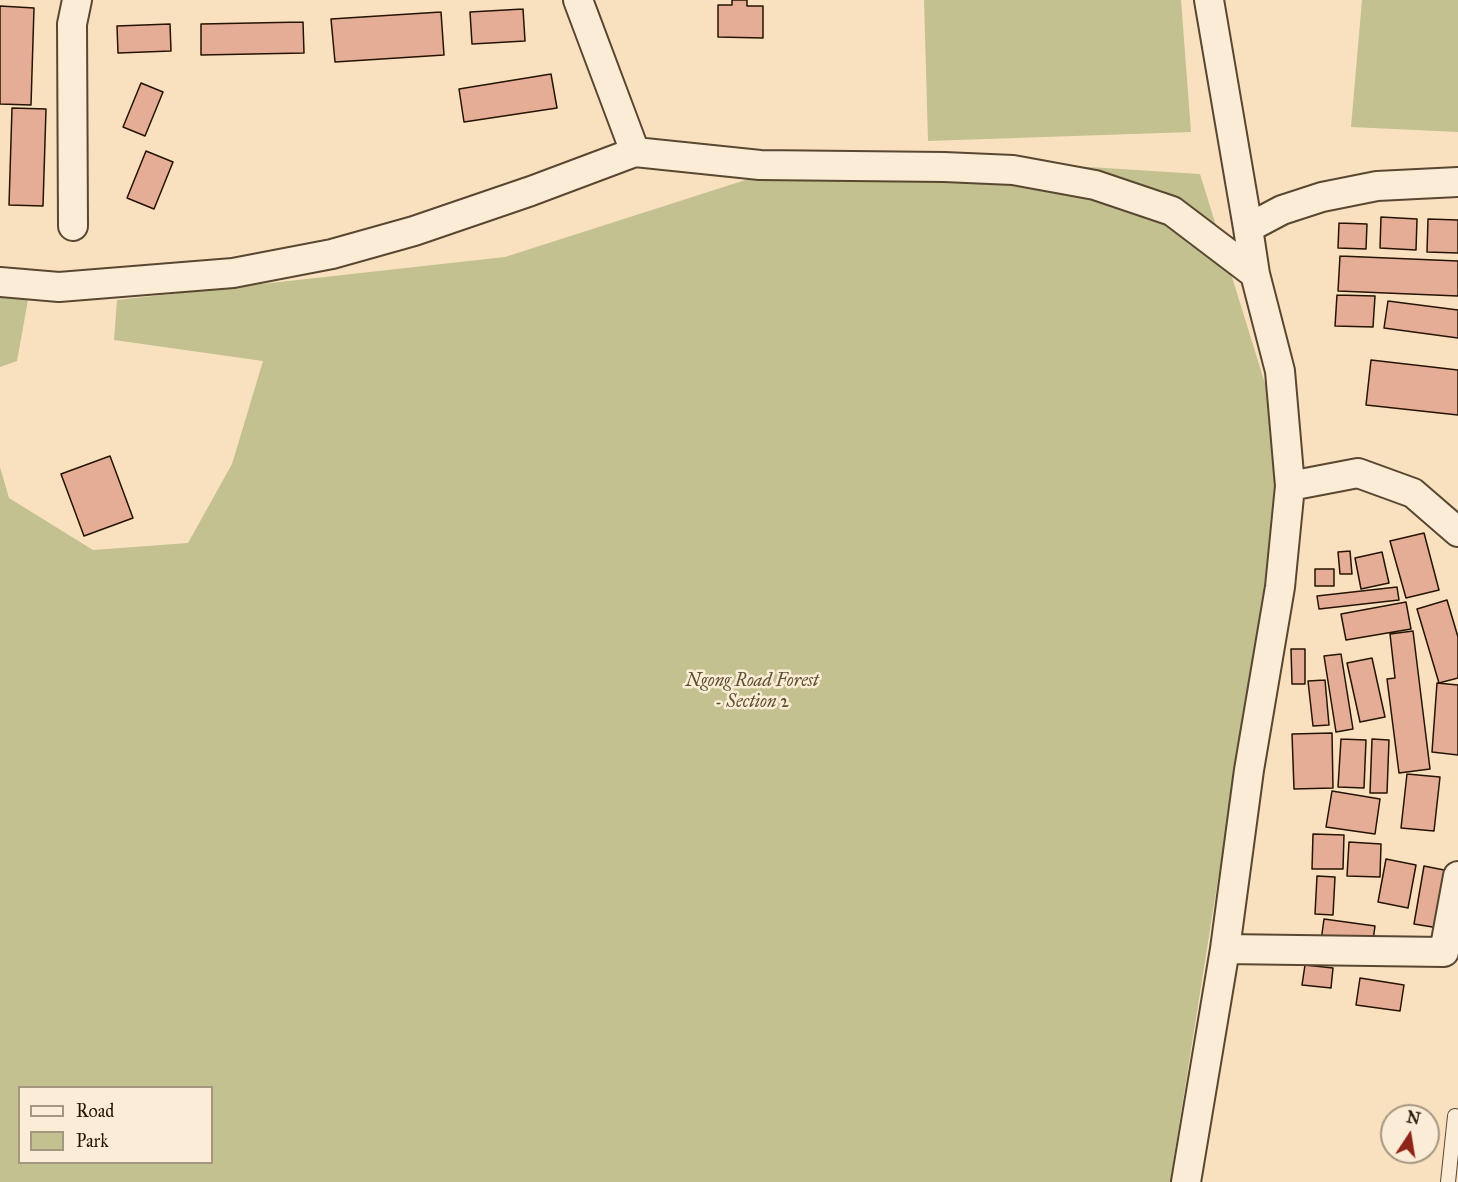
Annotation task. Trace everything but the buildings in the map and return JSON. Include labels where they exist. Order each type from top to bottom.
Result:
[{"type":"street","points":[[73,226],[72,24],[77,0]]},
{"type":"street","points":[[578,0],[635,152]]},
{"type":"street","points":[[1186,1182],[1225,949],[1249,770],[1280,587],[1290,486],[1280,371],[1255,274],[1209,0]]},
{"type":"street","points":[[0,282],[59,287],[221,274],[332,254],[414,231],[635,152],[760,165],[1013,170],[1095,185],[1172,211],[1255,274]]},
{"type":"street","points":[[1248,228],[1282,210],[1322,197],[1377,186],[1458,182]]},
{"type":"street","points":[[1290,486],[1358,473],[1413,493],[1458,532]]},
{"type":"street","points":[[1225,949],[1444,952],[1458,876]]},
{"type":"lane","points":[[1448,1182],[1455,1116]]},
{"type":"green space","points":[[924,0],[1181,0],[1191,132],[928,141]]},
{"type":"green space","points":[[1362,0],[1458,0],[1458,132],[1351,127]]},
{"type":"green space","name":"Ngong Road Forest - Section 2","points":[[836,151],[1200,174],[1286,451],[1170,1182],[0,1182],[0,467],[9,498],[93,550],[188,543],[232,464],[263,361],[114,340],[117,300],[505,257]]},
{"type":"green space","points":[[0,296],[28,300],[17,361],[0,367]]}]
